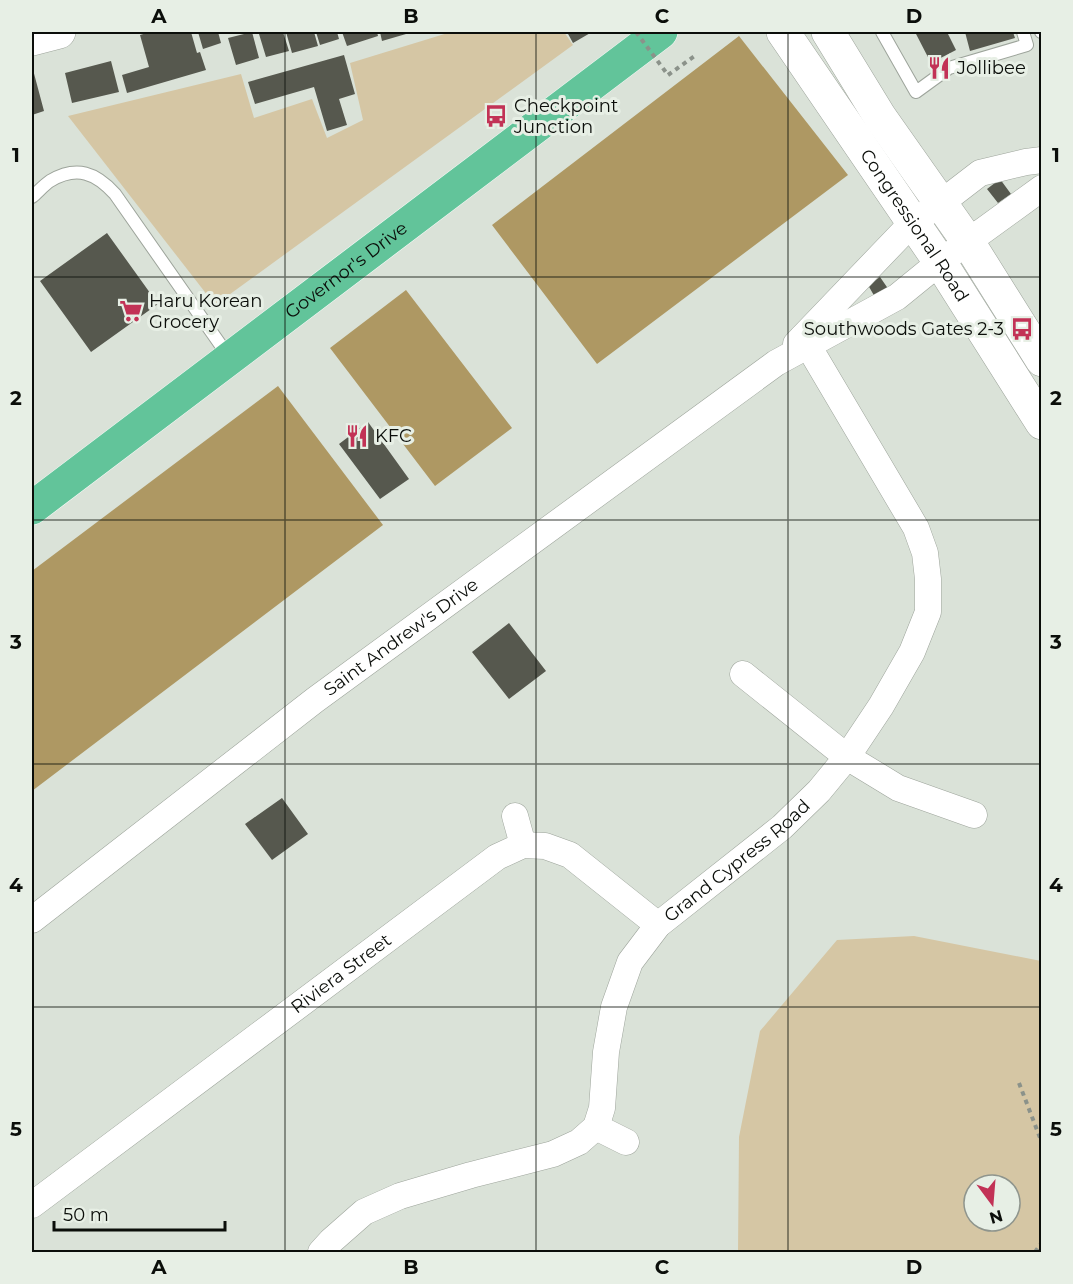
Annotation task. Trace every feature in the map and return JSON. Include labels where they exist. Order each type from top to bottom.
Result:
[{"type":"highway","name":"Governor's Drive","points":[[32,508],[661,32]]},
{"type":"main road","points":[[32,39],[59,32]]},
{"type":"main road","name":"Congressional Road","points":[[783,32],[940,262],[1041,423]]},
{"type":"main road","name":"Congressional Road","points":[[828,32],[880,117],[968,242],[1041,360]]},
{"type":"street","name":"Saint Andrew's Drive","points":[[806,341],[912,223],[980,173],[1041,160]]},
{"type":"street","name":"Saint Andrew's Drive","points":[[32,920],[315,700],[806,341],[897,297],[940,262],[1041,188]]},
{"type":"street","name":"Grand Cypress Road","points":[[596,1127],[602,1108],[606,1052],[614,1007],[630,962],[658,925],[782,827],[819,791],[847,757],[881,706],[912,652],[928,612],[925,553],[916,528],[806,341]]},
{"type":"street","points":[[742,674],[847,757],[898,788],[975,815]]},
{"type":"street","points":[[515,816],[523,845],[545,846],[570,855],[658,925]]},
{"type":"street","name":"Riviera Street","points":[[32,1205],[474,873],[497,857],[523,845]]},
{"type":"street","points":[[321,1252],[364,1212],[400,1196],[553,1154],[579,1142],[596,1127],[626,1142]]},
{"type":"lane","points":[[882,32],[916,92],[949,68],[1027,45],[1023,32]]},
{"type":"lane","points":[[32,197],[50,181],[68,174],[86,173],[103,181],[115,194],[230,358]]},
{"type":"path","points":[[636,32],[668,75],[696,55]]},
{"type":"path","points":[[1019,1083],[1041,1143]]},
{"type":"path","points":[[1035,1252],[1041,1242]]},
{"type":"shaded area","points":[[451,32],[564,32],[573,45],[215,305],[68,116],[241,74],[254,118],[312,99],[327,138],[363,120],[350,63]]},
{"type":"shaded area","points":[[739,36],[848,175],[597,364],[492,225]]},
{"type":"shaded area","points":[[406,290],[512,428],[435,486],[330,348]]},
{"type":"shaded area","points":[[278,386],[383,525],[32,791],[32,571]]},
{"type":"shaded area","points":[[914,936],[1041,961],[1041,1252],[738,1252],[739,1137],[760,1031],[837,940]]},
{"type":"building","points":[[150,32],[191,32],[197,53],[200,52],[206,70],[127,93],[122,75],[149,67],[140,35]]},
{"type":"building","points":[[198,32],[218,32],[221,43],[203,49]]},
{"type":"building","points":[[252,32],[259,58],[236,65],[228,38]]},
{"type":"building","points":[[283,32],[289,51],[266,57],[259,34]]},
{"type":"building","points":[[286,32],[314,32],[318,46],[292,53]]},
{"type":"building","points":[[316,32],[337,32],[339,39],[320,45]]},
{"type":"building","points":[[342,32],[377,32],[378,36],[347,46]]},
{"type":"building","points":[[380,32],[405,32],[406,34],[382,41]]},
{"type":"building","points":[[567,32],[592,32],[573,43]]},
{"type":"building","points":[[915,32],[947,32],[956,50],[931,63]]},
{"type":"building","points":[[965,32],[1013,32],[1015,38],[970,51]]},
{"type":"building","points":[[344,55],[355,94],[339,99],[347,125],[327,131],[314,87],[255,104],[248,82]]},
{"type":"building","points":[[111,61],[119,92],[72,103],[65,73]]},
{"type":"building","points":[[32,66],[44,111],[32,115]]},
{"type":"building","points":[[1000,179],[1011,194],[998,203],[987,189]]},
{"type":"building","points":[[107,233],[158,304],[91,352],[40,281]]},
{"type":"building","points":[[880,277],[889,290],[876,299],[868,285]]},
{"type":"building","points":[[368,422],[409,479],[380,499],[339,444]]},
{"type":"building","points":[[509,623],[546,671],[509,699],[472,652]]},
{"type":"building","points":[[282,798],[308,834],[272,860],[245,824]]},
{"type":"place","name":"Jollibee","points":[[939,68]]},
{"type":"place","name":"Checkpoint Junction","points":[[496,116]]},
{"type":"place","name":"Haru Korean Grocery","points":[[131,311]]},
{"type":"place","name":"Southwoods Gates 2-3","points":[[1022,329]]},
{"type":"place","name":"KFC","points":[[357,436]]}]
